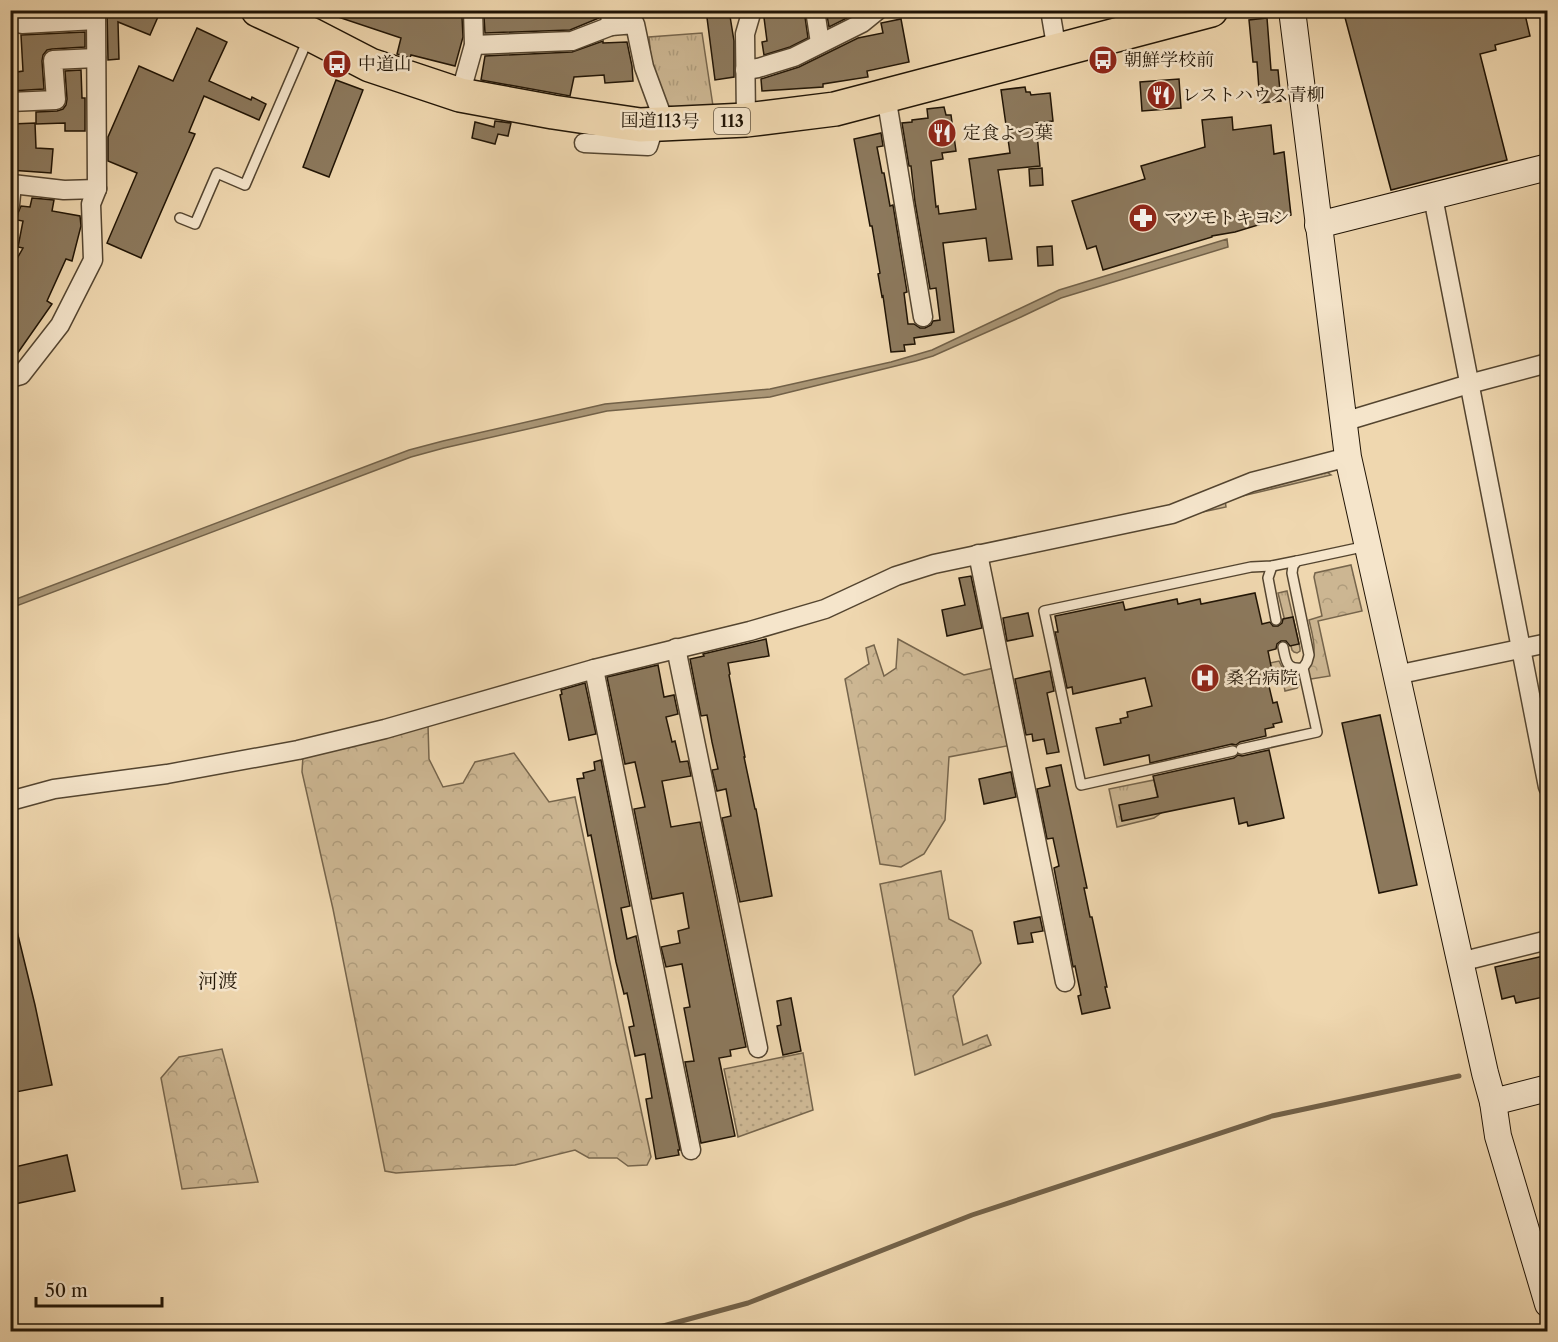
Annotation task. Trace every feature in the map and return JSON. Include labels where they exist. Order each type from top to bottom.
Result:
[{"type":"highway","name":"国道113号","points":[[258,10],[370,65],[460,95],[640,125],[746,120],[835,109],[1212,10]]},
{"type":"street","points":[[460,95],[474,45],[473,10]]},
{"type":"street","points":[[746,120],[745,34],[752,10]]},
{"type":"street","points":[[814,10],[820,43]]},
{"type":"street","points":[[746,70],[794,57],[862,23],[878,10]]},
{"type":"street","points":[[1050,10],[1058,51]]},
{"type":"street","points":[[1292,10],[1348,457],[1493,1102],[1498,1136],[1548,1304]]},
{"type":"street","points":[[10,378],[21,375],[60,325],[93,260],[91,204],[97,189],[96,15],[22,24]]},
{"type":"street","points":[[474,45],[572,41],[611,18],[635,24],[660,124],[648,146],[584,143]]},
{"type":"street","points":[[10,102],[56,100],[53,60],[96,58]]},
{"type":"street","points":[[886,96],[923,317]]},
{"type":"street","points":[[1318,225],[1548,166]]},
{"type":"street","points":[[10,205],[11,184],[64,190],[97,189]]},
{"type":"street","points":[[1433,197],[1548,786]]},
{"type":"street","points":[[1344,422],[1548,363]]},
{"type":"street","points":[[10,801],[54,789],[167,774],[298,750],[385,729],[594,669],[750,631],[825,609],[896,576],[934,564],[1172,514],[1252,482],[1348,457]]},
{"type":"street","points":[[978,554],[1065,982]]},
{"type":"street","points":[[1396,675],[1548,643]]},
{"type":"street","points":[[676,648],[758,1048]]},
{"type":"street","points":[[594,669],[691,1149]]},
{"type":"street","points":[[1460,962],[1548,940]]},
{"type":"street","points":[[1493,1102],[1548,1088]]},
{"type":"lane","points":[[180,218],[195,224],[217,173],[245,185],[310,34]]},
{"type":"lane","points":[[1297,561],[1292,573],[1309,655],[1303,668],[1317,732],[1081,785],[1044,611],[1251,567],[1272,566],[1367,546]]},
{"type":"lane","points":[[1272,566],[1268,578],[1276,620]]},
{"type":"lane","points":[[1282,647],[1287,663],[1294,668],[1303,668]]},
{"type":"green space","points":[[702,33],[713,106],[689,108],[665,106],[651,59],[649,37]]},
{"type":"green space","points":[[1321,468],[1331,475],[1225,500],[1226,507],[1174,518],[1252,487]]},
{"type":"green space","points":[[1351,565],[1362,611],[1318,621],[1330,676],[1311,679],[1307,670],[1313,658],[1314,646],[1309,620],[1322,616],[1315,573]]},
{"type":"green space","points":[[1287,591],[1300,648],[1297,653],[1292,650],[1278,593]]},
{"type":"green space","points":[[898,639],[964,675],[994,668],[1012,745],[949,757],[945,820],[924,854],[901,867],[880,864],[845,679],[869,664],[866,648],[874,645],[884,676],[896,668]]},
{"type":"green space","points":[[1279,661],[1282,667],[1296,674],[1299,685],[1297,688],[1285,691],[1283,681],[1274,683],[1273,679],[1270,679],[1273,676],[1270,663]]},
{"type":"green space","points":[[428,725],[429,759],[443,787],[463,783],[475,762],[514,753],[549,802],[575,797],[651,1157],[647,1165],[628,1166],[617,1158],[589,1158],[575,1150],[515,1165],[396,1173],[385,1171],[333,909],[302,772],[303,755]]},
{"type":"green space","points":[[1154,780],[1161,813],[1154,818],[1117,827],[1109,789]]},
{"type":"green space","points":[[941,871],[949,919],[972,931],[981,963],[953,996],[963,1045],[987,1035],[991,1045],[915,1075],[880,884]]},
{"type":"green space","points":[[222,1049],[258,1182],[182,1189],[161,1078],[179,1057]]},
{"type":"green space","points":[[803,1053],[813,1110],[738,1137],[724,1069]]},
{"type":"shaded area","points":[[1227,239],[1228,247],[1061,298],[933,356],[916,361],[770,397],[607,411],[411,457],[11,608],[11,601],[409,450],[605,404],[770,389],[891,362],[932,350],[1059,290]]},
{"type":"building","points":[[107,10],[161,10],[150,35],[118,22],[119,59],[108,60]]},
{"type":"building","points":[[326,10],[437,10],[462,17],[463,37],[455,66],[411,55],[410,58],[397,54],[401,38],[326,13]]},
{"type":"building","points":[[493,10],[599,10],[599,18],[570,30],[485,33],[484,17],[494,17]]},
{"type":"building","points":[[706,10],[729,10],[734,41],[734,77],[715,80]]},
{"type":"building","points":[[763,10],[804,10],[808,38],[790,47],[764,55],[762,42],[767,41]]},
{"type":"building","points":[[826,10],[849,10],[849,17],[829,27]]},
{"type":"building","points":[[1343,10],[1524,10],[1530,36],[1495,45],[1496,50],[1480,54],[1507,160],[1391,190]]},
{"type":"building","points":[[1267,18],[1271,70],[1278,70],[1281,101],[1260,103],[1257,62],[1253,62],[1249,20]]},
{"type":"building","points":[[901,19],[909,62],[867,71],[868,77],[823,84],[823,87],[762,91],[761,79],[799,67],[858,38],[883,33],[881,23]]},
{"type":"building","points":[[197,28],[227,42],[209,81],[251,100],[252,97],[266,104],[259,120],[204,96],[189,132],[195,134],[141,258],[107,243],[137,173],[108,161],[108,137],[139,66],[173,81]]},
{"type":"building","points":[[85,32],[85,47],[52,49],[47,50],[43,55],[44,89],[10,91],[10,78],[17,78],[17,72],[23,71],[21,35]]},
{"type":"building","points":[[603,41],[603,43],[627,42],[633,81],[605,83],[604,75],[574,77],[570,96],[481,80],[485,56],[572,52]]},
{"type":"building","points":[[81,70],[82,98],[85,98],[85,131],[65,131],[65,123],[36,124],[36,112],[57,111],[66,105],[65,71]]},
{"type":"building","points":[[1179,79],[1181,108],[1142,111],[1140,82]]},
{"type":"building","points":[[336,80],[363,90],[329,177],[303,167]]},
{"type":"building","points":[[1025,87],[1026,92],[1030,92],[1031,95],[1050,93],[1053,121],[1036,123],[1040,166],[998,170],[1012,259],[989,261],[986,238],[943,243],[954,332],[914,338],[915,344],[904,345],[905,351],[891,352],[872,226],[870,226],[854,139],[881,133],[883,146],[877,147],[890,206],[893,205],[907,292],[904,293],[908,324],[925,328],[933,321],[940,320],[936,288],[930,289],[902,123],[928,118],[927,109],[944,107],[946,115],[951,115],[956,151],[942,153],[943,159],[931,161],[936,207],[938,206],[939,214],[976,209],[969,159],[1010,153],[1001,90]]},
{"type":"building","points":[[1232,117],[1233,130],[1271,125],[1274,154],[1284,152],[1291,215],[1235,232],[1212,236],[1103,270],[1096,246],[1087,249],[1072,201],[1145,179],[1141,166],[1205,147],[1202,120]]},
{"type":"building","points":[[495,121],[511,123],[508,136],[498,134],[495,144],[472,138],[475,122],[494,127]]},
{"type":"building","points":[[35,123],[36,148],[53,149],[51,173],[10,170],[10,149],[13,149],[12,124]]},
{"type":"building","points":[[1042,168],[1043,185],[1030,186],[1029,169]]},
{"type":"building","points":[[32,198],[54,200],[52,211],[80,216],[81,226],[72,261],[66,259],[47,301],[52,304],[10,364],[10,271],[23,248],[18,247],[23,221],[17,220],[18,213],[21,206],[30,207]]},
{"type":"building","points":[[1052,246],[1053,265],[1038,266],[1037,247]]},
{"type":"building","points":[[971,576],[982,628],[947,636],[942,610],[965,605],[959,578]]},
{"type":"building","name":"桑名病院","points":[[1255,593],[1262,624],[1270,622],[1273,626],[1278,626],[1283,619],[1293,617],[1299,644],[1290,646],[1286,641],[1281,641],[1277,644],[1276,649],[1268,651],[1273,676],[1267,678],[1273,703],[1277,702],[1282,722],[1265,729],[1266,736],[1236,745],[1150,763],[1149,755],[1104,765],[1096,728],[1121,723],[1120,719],[1128,717],[1127,712],[1152,706],[1145,678],[1073,694],[1072,687],[1067,688],[1055,632],[1058,632],[1055,616],[1123,602],[1125,610],[1177,599],[1178,604],[1200,599],[1201,604]]},
{"type":"building","points":[[1028,613],[1033,636],[1007,641],[1003,618]]},
{"type":"building","points":[[766,639],[769,656],[728,663],[772,896],[740,902],[722,818],[731,816],[726,789],[717,791],[712,770],[718,769],[707,715],[701,716],[690,659]]},
{"type":"building","points":[[658,665],[664,697],[674,695],[678,714],[666,717],[672,742],[675,741],[680,762],[688,761],[691,776],[662,781],[671,827],[700,822],[746,1047],[730,1050],[731,1056],[719,1058],[735,1136],[701,1143],[685,1062],[694,1061],[684,1008],[690,1007],[682,964],[666,967],[661,947],[680,943],[678,931],[689,928],[683,893],[652,899],[634,809],[645,807],[635,762],[625,764],[607,677]]},
{"type":"building","points":[[1050,671],[1054,691],[1047,693],[1059,752],[1047,754],[1044,739],[1033,741],[1032,734],[1026,735],[1015,679]]},
{"type":"building","points":[[585,683],[596,734],[569,740],[561,690]]},
{"type":"building","points":[[1380,715],[1417,885],[1379,893],[1342,723]]},
{"type":"building","points":[[1269,750],[1284,818],[1248,826],[1247,822],[1239,824],[1234,798],[1122,821],[1119,805],[1158,797],[1153,776],[1234,758],[1238,755]]},
{"type":"building","points":[[601,760],[630,906],[621,908],[627,939],[636,936],[680,1150],[678,1150],[679,1155],[656,1159],[646,1099],[652,1098],[645,1054],[635,1056],[629,1027],[634,1026],[627,993],[624,994],[616,962],[591,835],[588,836],[577,779],[584,778],[583,773],[595,770],[594,762]]},
{"type":"building","points":[[1061,765],[1110,1008],[1082,1014],[1078,996],[1081,995],[1075,966],[1073,967],[1054,868],[1059,866],[1053,838],[1047,839],[1037,789],[1050,786],[1046,768]]},
{"type":"building","points":[[1011,772],[1016,797],[984,804],[979,779]]},
{"type":"building","points":[[1040,917],[1043,931],[1031,933],[1033,942],[1018,944],[1014,922]]},
{"type":"building","points":[[10,927],[16,927],[52,1085],[16,1092],[10,1068]]},
{"type":"building","points":[[1548,955],[1548,996],[1516,1003],[1514,996],[1502,999],[1495,967]]},
{"type":"building","points":[[791,998],[801,1051],[783,1055],[777,1026],[781,1025],[777,1001]]},
{"type":"building","points":[[67,1155],[75,1191],[10,1205],[10,1168]]},
{"type":"waterway","points":[[641,1332],[748,1303],[972,1215],[1272,1116],[1459,1076]]},
{"type":"place","name":"朝鮮学校前","points":[[1103,60]]},
{"type":"place","name":"中道山","points":[[337,64]]},
{"type":"place","name":"レストハウス青柳","points":[[1161,95]]},
{"type":"place","name":"定食よつ葉","points":[[942,133]]},
{"type":"place","name":"マツモトキヨシ","points":[[1143,218]]},
{"type":"place","name":"桑名病院","points":[[1205,678]]},
{"type":"district","name":"河渡","points":[[218,981]]}]
